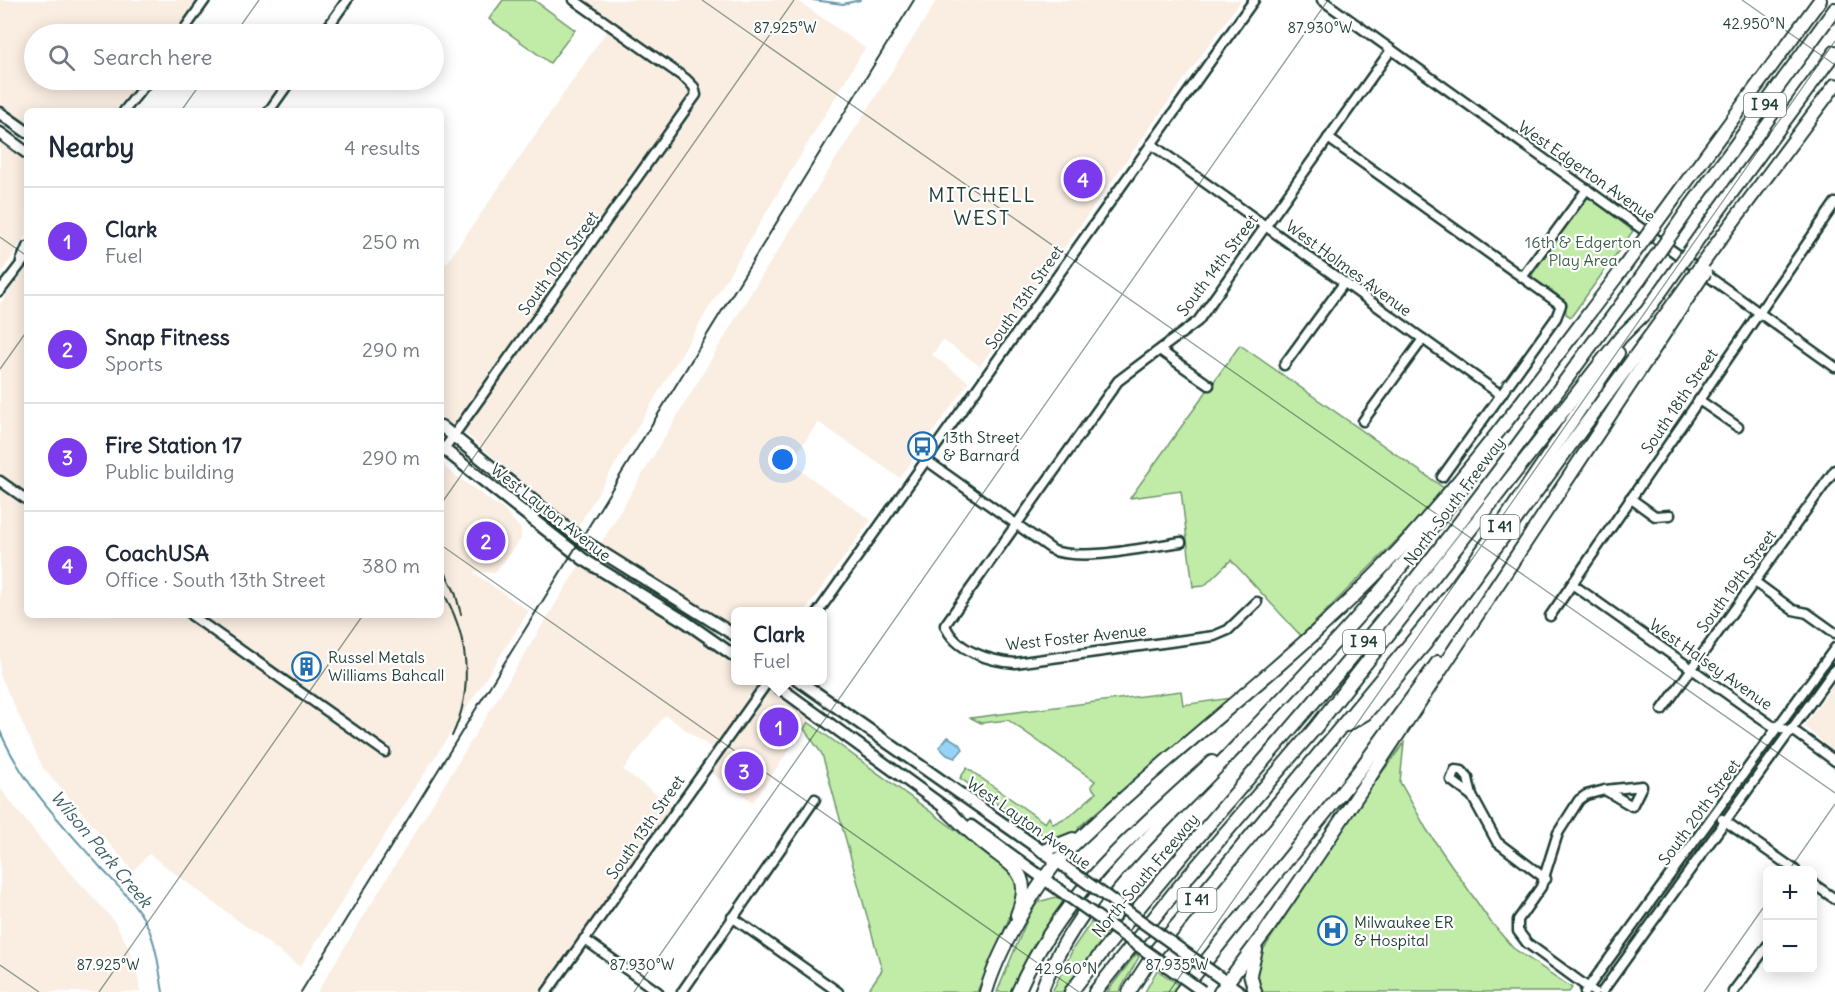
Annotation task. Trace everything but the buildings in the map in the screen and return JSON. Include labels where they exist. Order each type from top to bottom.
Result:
[{"type":"highway","points":[[986,992],[1008,942],[1043,878],[1057,861],[1088,831],[1264,677],[1407,540],[1519,404],[1624,267],[1818,0]]},
{"type":"highway","name":"North-South Freeway","points":[[1071,992],[1447,541],[1835,9]]},
{"type":"highway","name":"North-South Freeway","points":[[1095,992],[1173,894],[1316,727],[1621,337],[1646,312],[1835,52]]},
{"type":"highway","points":[[1339,730],[1365,714],[1425,644],[1677,306],[1835,85]]},
{"type":"highway","points":[[1224,987],[1266,931],[1475,621],[1677,306]]},
{"type":"highway","name":"I 41","points":[[1130,992],[1157,949],[1443,604],[1506,519],[1646,312]]},
{"type":"highway","points":[[1041,992],[1059,953],[1092,899],[1307,673],[1445,512],[1519,404]]},
{"type":"highway","points":[[1181,992],[1358,772],[1540,520]]},
{"type":"highway","points":[[1018,992],[1048,933],[1095,872],[1307,673]]},
{"type":"highway","points":[[945,808],[983,843],[1016,867],[1021,876],[1024,892],[1008,942]]},
{"type":"highway","points":[[1043,851],[1088,831]]},
{"type":"highway","points":[[1255,992],[1251,983],[1251,963],[1266,931]]},
{"type":"main road","points":[[0,113],[24,130]]},
{"type":"main road","points":[[0,133],[24,151]]},
{"type":"main road","name":"West Layton Avenue","points":[[444,428],[579,538],[731,633]]},
{"type":"main road","name":"West Layton Avenue","points":[[444,450],[583,559],[686,622],[731,654]]},
{"type":"main road","points":[[775,685],[1202,991]]},
{"type":"main road","name":"West Layton Avenue","points":[[804,685],[1215,974],[1224,987],[1240,992]]},
{"type":"street","points":[[188,24],[205,0]]},
{"type":"street","points":[[330,24],[347,0]]},
{"type":"street","name":"South 10th Street","points":[[444,446],[696,93],[686,79],[574,0]]},
{"type":"street","name":"South 13th Street","points":[[822,607],[1254,0]]},
{"type":"street","name":"West Edgerton Avenue","points":[[1322,0],[1835,367]]},
{"type":"street","name":"South 14th Street","points":[[945,625],[1118,381],[1198,321],[1390,50]]},
{"type":"street","points":[[126,108],[141,90]]},
{"type":"street","points":[[132,108],[142,90]]},
{"type":"street","points":[[270,108],[284,90]]},
{"type":"street","points":[[1328,138],[1523,276],[1562,308],[1442,477]]},
{"type":"street","name":"West Holmes Avenue","points":[[1151,144],[1501,395]]},
{"type":"street","points":[[1523,276],[1587,189]]},
{"type":"street","name":"South 18th Street","points":[[1550,616],[1758,312],[1833,209]]},
{"type":"street","points":[[19,264],[24,253]]},
{"type":"street","points":[[0,291],[24,259]]},
{"type":"street","points":[[1284,365],[1344,283]]},
{"type":"street","points":[[1363,422],[1423,339]]},
{"type":"street","points":[[1161,351],[1209,385]]},
{"type":"street","points":[[1699,400],[1738,428]]},
{"type":"street","points":[[926,460],[1015,525],[1054,550],[1074,555],[1181,542]]},
{"type":"street","name":"South 19th Street","points":[[1662,710],[1835,470]]},
{"type":"street","points":[[0,481],[24,498]]},
{"type":"street","points":[[1630,498],[1655,516],[1670,515]]},
{"type":"street","points":[[1755,582],[1793,610],[1807,613],[1835,633]]},
{"type":"street","name":"West Halsey Avenue","points":[[1572,584],[1778,728],[1791,731],[1835,761]]},
{"type":"street","name":"West Foster Avenue","points":[[945,625],[948,634],[974,652],[992,659],[1015,663],[1223,633],[1257,602]]},
{"type":"street","points":[[195,618],[385,752]]},
{"type":"street","name":"South 20th Street","points":[[1589,991],[1835,648]]},
{"type":"street","name":"South 20th Street","points":[[1602,992],[1835,669]]},
{"type":"street","name":"South 13th Street","points":[[547,992],[766,685]]},
{"type":"street","points":[[1589,991],[1534,948],[1518,931],[1518,920],[1546,879],[1558,833],[1572,810],[1586,795],[1605,790]]},
{"type":"street","points":[[1472,796],[1497,842],[1546,879]]},
{"type":"street","points":[[682,992],[815,799]]},
{"type":"street","points":[[1716,814],[1789,866]]},
{"type":"street","points":[[1817,886],[1835,899]]},
{"type":"street","points":[[732,917],[838,992]]},
{"type":"street","points":[[584,939],[658,992]]},
{"type":"street","points":[[1733,992],[1763,951]]},
{"type":"shaded area","points":[[0,0],[198,0],[180,24],[24,24],[24,90],[132,90],[117,108],[24,108],[24,121],[0,103]]},
{"type":"shaded area","points":[[584,0],[797,0],[865,48],[577,528],[466,434],[444,419],[444,263],[446,264],[613,22]],"holes":[[[527,325],[536,331],[513,363],[504,356]]]},
{"type":"shaded area","points":[[937,0],[1241,0],[980,366],[943,340],[932,355],[969,382],[900,478],[818,422],[790,463],[871,520],[808,607],[731,607],[731,625],[600,545],[752,291]]},
{"type":"shaded area","points":[[0,142],[24,159],[24,238],[0,275]]},
{"type":"shaded area","points":[[24,271],[24,618],[444,618],[444,467],[505,511],[521,529],[521,539],[495,573],[473,572],[529,611],[300,967],[149,854],[133,871],[43,768],[0,675],[0,304]]},
{"type":"shaded area","points":[[583,559],[731,654],[731,685],[775,685],[813,712],[804,729],[753,802],[705,769],[717,752],[665,715],[623,770],[677,809],[547,992],[317,992]]},
{"type":"shaded area","points":[[1835,682],[1835,753],[1804,726]]},
{"type":"shaded area","points":[[0,788],[41,840],[112,918],[126,942],[137,971],[140,992],[0,992]]},
{"type":"green space","points":[[503,0],[534,0],[575,30],[550,63],[489,19]]},
{"type":"green space","name":"16th & Edgerton Play Area","points":[[1585,198],[1590,198],[1633,231],[1571,317],[1566,314],[1560,297],[1534,279],[1532,275]]},
{"type":"green space","points":[[1240,345],[1444,488],[1426,511],[1301,636],[1231,560],[1204,586],[1193,587],[1181,491],[1130,498]]},
{"type":"green space","points":[[1181,691],[1183,705],[1231,698],[1079,827],[1078,831],[1057,842],[1031,828],[960,778],[967,768],[1045,823],[1049,817],[1053,824],[1071,815],[1096,793],[1091,786],[1095,781],[1008,720],[981,723],[971,718]]},
{"type":"green space","points":[[808,722],[1017,875],[1017,900],[977,992],[867,992],[882,970],[822,754],[804,729]]},
{"type":"green space","points":[[1404,743],[1400,782],[1427,830],[1490,921],[1513,948],[1572,988],[1569,992],[1264,992],[1256,985],[1255,962],[1369,790]]},
{"type":"green space","points":[[1056,897],[1063,902],[1029,954],[1012,992],[997,992],[1030,913],[1038,902]]},
{"type":"green space","points":[[1091,922],[1107,934],[1062,992],[1052,992],[1074,947]]},
{"type":"green space","points":[[1136,954],[1139,957],[1119,992],[1107,992]]},
{"type":"green space","points":[[1157,970],[1179,985],[1174,992],[1145,992]]},
{"type":"water","points":[[948,737],[960,744],[963,749],[955,758],[947,755],[939,747]]},
{"type":"waterway","points":[[813,0],[843,4],[860,0]]},
{"type":"waterway","name":"Wilson Park Creek","points":[[0,731],[20,769],[45,804],[143,917],[153,941],[163,992]]},
{"type":"railway","points":[[301,992],[914,0]]},
{"type":"railway","points":[[444,570],[455,592],[461,614]]},
{"type":"railway","points":[[444,595],[457,624],[465,661],[464,699],[452,736]]},
{"type":"place","name":"CoachUSA","points":[[1083,179]]},
{"type":"place","name":"13th Street & Barnard","points":[[922,446]]},
{"type":"place","name":"Snap Fitness","points":[[486,541]]},
{"type":"place","name":"Russel Metals Williams Bahcall","points":[[307,666]]},
{"type":"place","name":"Clark","points":[[779,727]]},
{"type":"place","name":"Fire Station 17","points":[[744,771]]},
{"type":"place","name":"Milwaukee ER & Hospital","points":[[1333,931]]},
{"type":"district","name":"MITCHELL WEST","points":[[982,206]]}]
